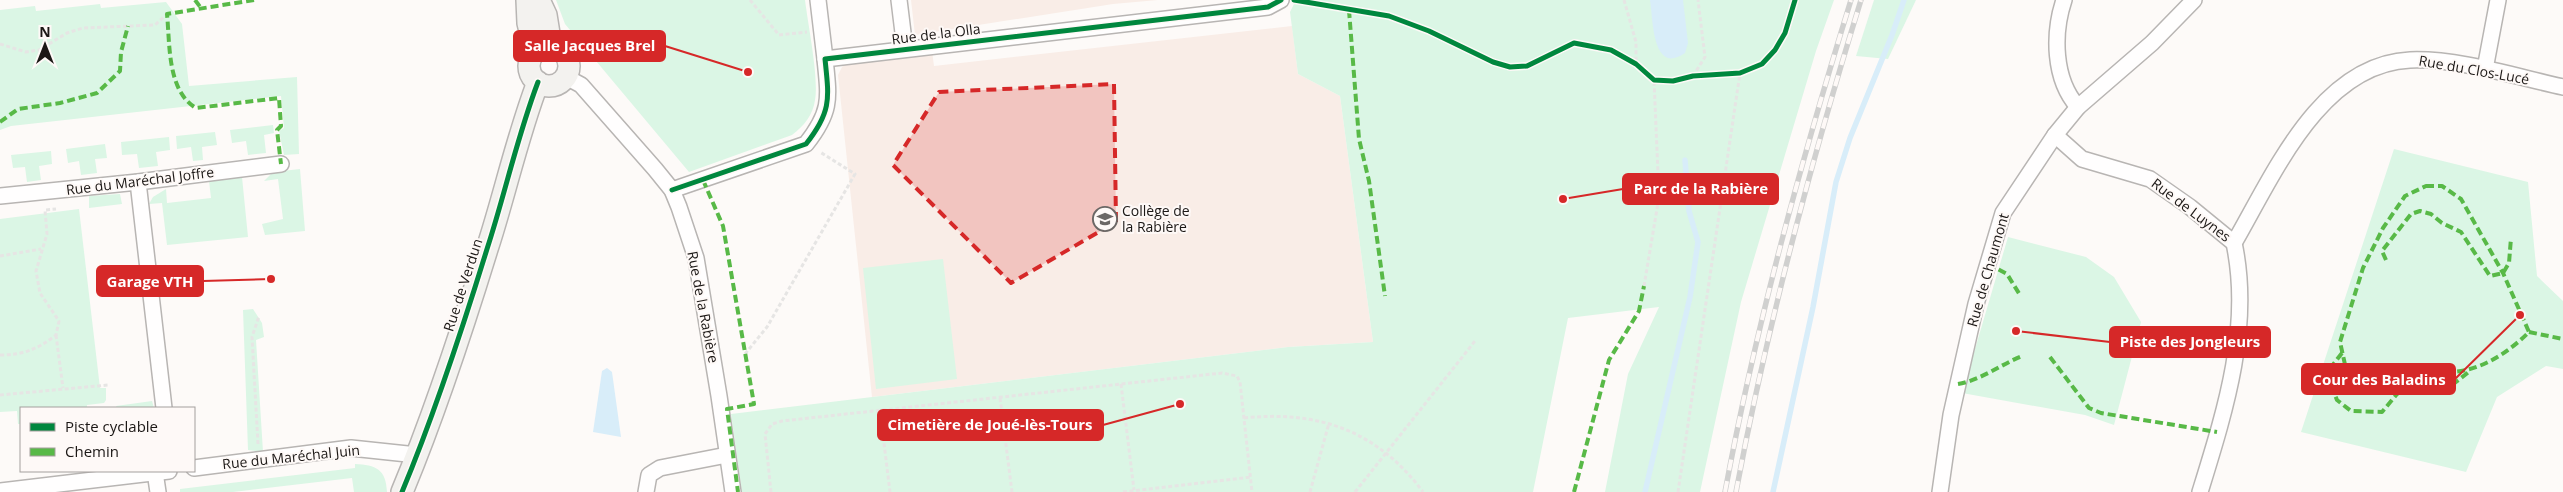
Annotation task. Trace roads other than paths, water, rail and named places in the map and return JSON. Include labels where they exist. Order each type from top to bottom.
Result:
[{"type":"main road","points":[[527,0],[528,23],[543,49],[566,55],[569,66],[566,77],[561,82],[550,86],[538,82],[530,68],[543,49],[546,15],[538,0]]},
{"type":"main road","name":"Rue de Verdun","points":[[402,492],[417,455],[487,250],[528,108],[538,82]]},
{"type":"street","points":[[672,190],[806,144],[821,126],[827,110],[829,93],[818,0]]},
{"type":"street","points":[[900,0],[905,49]]},
{"type":"street","name":"Rue de la Olla","points":[[826,59],[1268,7],[1281,0]]},
{"type":"street","points":[[2064,0],[2056,32],[2057,46],[2070,98],[2078,107]]},
{"type":"street","name":"Rue de Chaumont","points":[[1940,492],[1950,415],[1976,304],[2003,213],[2055,135],[2078,107],[2152,43],[2194,0]]},
{"type":"street","points":[[2485,69],[2498,0]]},
{"type":"street","name":"Rue du Clos-Lucé","points":[[2234,243],[2293,142],[2320,108],[2352,79],[2384,64],[2411,60],[2430,60],[2485,69],[2563,87]]},
{"type":"street","name":"Rue de la Rabière","points":[[566,77],[581,85],[672,190],[696,258],[733,492]]},
{"type":"street","name":"Rue de Luynes","points":[[2055,135],[2082,159],[2150,178],[2190,206],[2234,243],[2241,282],[2237,349],[2229,388],[2200,492]]},
{"type":"street","name":"Rue du Maréchal Joffre","points":[[0,196],[138,182],[281,164]]},
{"type":"street","points":[[138,182],[164,407]]},
{"type":"street","name":"Rue du Maréchal Juin","points":[[195,468],[351,448],[417,455]]},
{"type":"street","points":[[646,492],[649,476],[660,468],[727,455]]},
{"type":"street","points":[[0,490],[26,490],[162,472],[158,492]]},
{"type":"water","points":[[1650,0],[1683,0],[1688,43],[1685,53],[1674,58],[1666,57],[1660,51],[1656,42]]},
{"type":"water","points":[[607,368],[612,372],[621,437],[593,432],[602,371]]},
{"type":"waterway","points":[[1773,492],[1813,307],[1836,182],[1850,138],[1892,35],[1904,0]]},
{"type":"waterway","points":[[1645,492],[1690,297],[1698,242],[1689,211],[1685,160]]},
{"type":"railway","points":[[1725,492],[1765,306],[1797,183],[1851,0]]},
{"type":"railway","points":[[1736,492],[1748,430],[1791,244],[1861,0]]},
{"type":"place","name":"Salle Jacques Brel","points":[[748,72]]},
{"type":"place","name":"Parc de la Rabière","points":[[1563,199]]},
{"type":"place","name":"Collège de la Rabière","points":[[1105,219]]},
{"type":"place","name":"Garage VTH","points":[[271,279]]},
{"type":"place","name":"Cour des Baladins","points":[[2520,315]]},
{"type":"place","name":"Piste des Jongleurs","points":[[2016,331]]},
{"type":"place","name":"Cimetière de Joué-lès-Tours","points":[[1180,404]]}]
